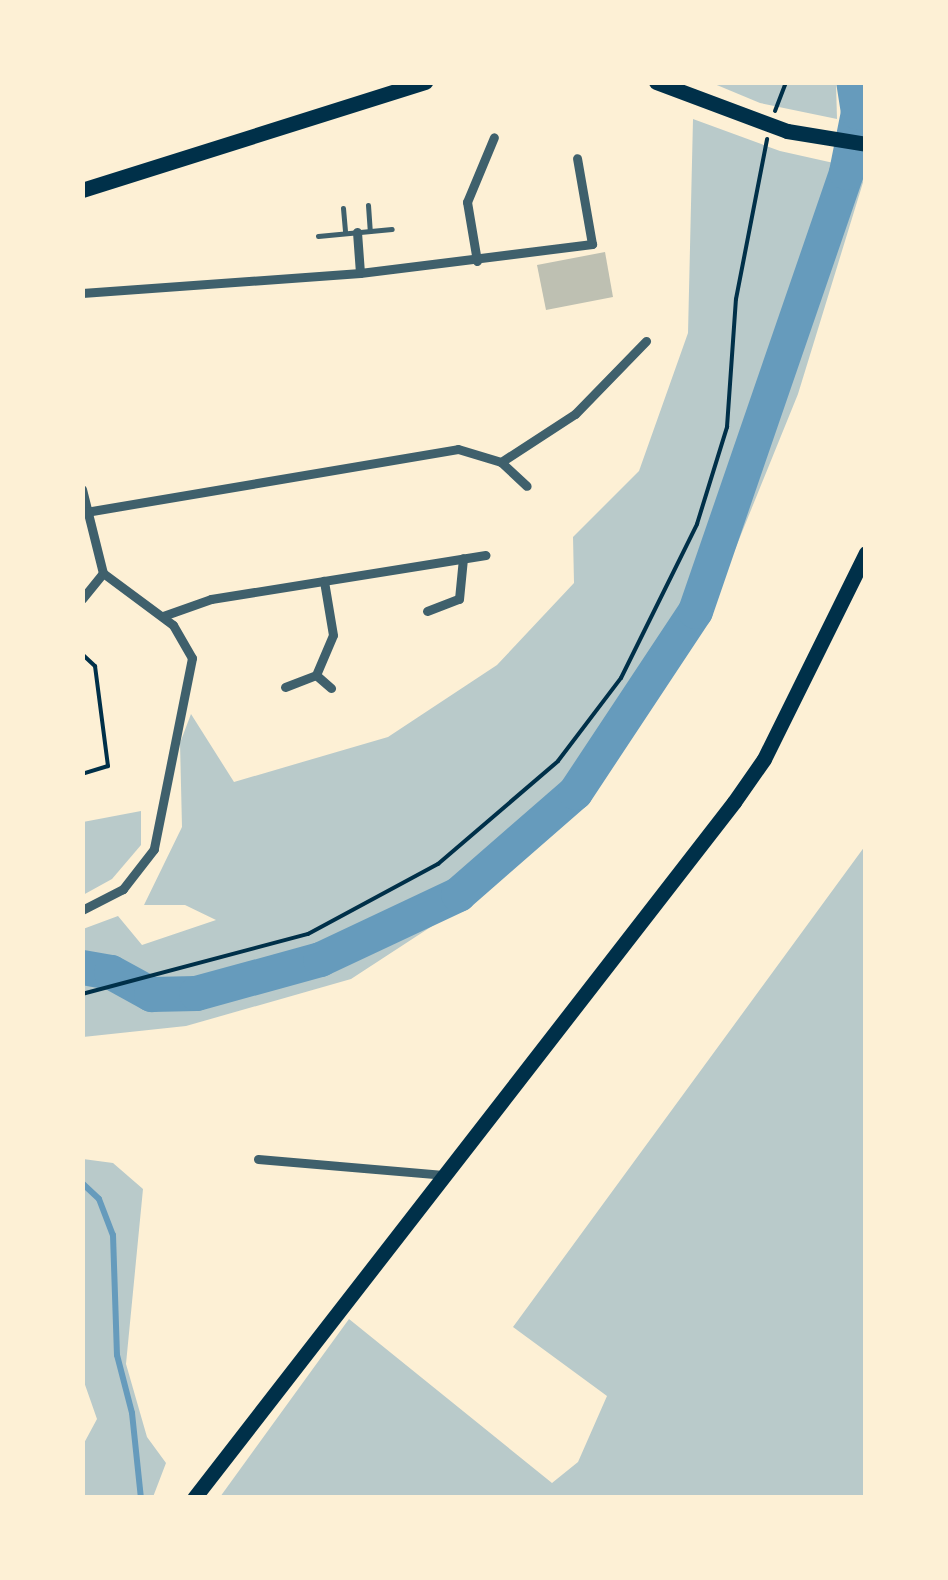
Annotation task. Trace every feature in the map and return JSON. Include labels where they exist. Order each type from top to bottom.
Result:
[{"type":"main road","points":[[82,190],[425,82]]},
{"type":"main road","points":[[656,82],[806,136],[866,144]]},
{"type":"main road","points":[[194,1498],[764,759],[866,553]]},
{"type":"street","points":[[476,261],[467,202],[494,137]]},
{"type":"street","points":[[82,293],[360,273],[592,244],[577,158]]},
{"type":"street","points":[[351,233],[360,273]]},
{"type":"street","points":[[501,462],[575,414],[646,341]]},
{"type":"street","points":[[86,512],[458,449],[501,462],[528,486]]},
{"type":"street","points":[[82,489],[103,574],[163,616],[192,658],[190,686],[170,750],[154,849],[123,889],[82,910]]},
{"type":"street","points":[[163,616],[211,599],[485,555]]},
{"type":"street","points":[[427,612],[459,599],[463,558]]},
{"type":"street","points":[[82,599],[103,574]]},
{"type":"street","points":[[285,687],[316,676],[333,635],[324,581]]},
{"type":"street","points":[[316,676],[332,688]]},
{"type":"street","points":[[258,1159],[442,1176]]},
{"type":"lane","points":[[368,205],[370,231]]},
{"type":"lane","points":[[343,208],[351,233]]},
{"type":"lane","points":[[318,236],[392,230]]},
{"type":"path","points":[[775,111],[786,82]]},
{"type":"path","points":[[82,994],[154,980],[308,934],[438,864],[558,761],[621,678],[696,524],[727,427],[736,299],[766,142]]},
{"type":"path","points":[[82,654],[95,666],[108,766],[82,774]]},
{"type":"shaded area","points":[[712,83],[836,83],[837,119],[760,103]]},
{"type":"shaded area","points":[[693,119],[780,151],[865,170],[865,176],[798,394],[723,579],[608,764],[489,889],[351,979],[186,1026],[83,1037],[83,929],[118,916],[142,945],[216,920],[185,905],[144,905],[182,827],[180,743],[191,714],[234,782],[388,737],[497,665],[574,583],[573,537],[639,471],[688,333]]},
{"type":"shaded area","points":[[141,811],[141,845],[112,879],[83,895],[83,822]]},
{"type":"shaded area","points":[[865,846],[865,1497],[220,1497],[349,1319],[552,1483],[578,1462],[607,1396],[513,1327]]},
{"type":"shaded area","points":[[83,1159],[113,1163],[143,1189],[126,1364],[147,1437],[166,1463],[153,1497],[83,1497],[83,1445],[97,1419],[83,1379]]},
{"type":"building","points":[[605,252],[613,297],[546,310],[537,265]]},
{"type":"waterway","points":[[82,967],[111,972],[151,994],[196,993],[320,959],[458,894],[575,792],[695,611],[846,172],[858,112],[853,82]]},
{"type":"waterway","points":[[82,1183],[99,1199],[113,1235],[117,1355],[132,1413],[141,1498]]}]
